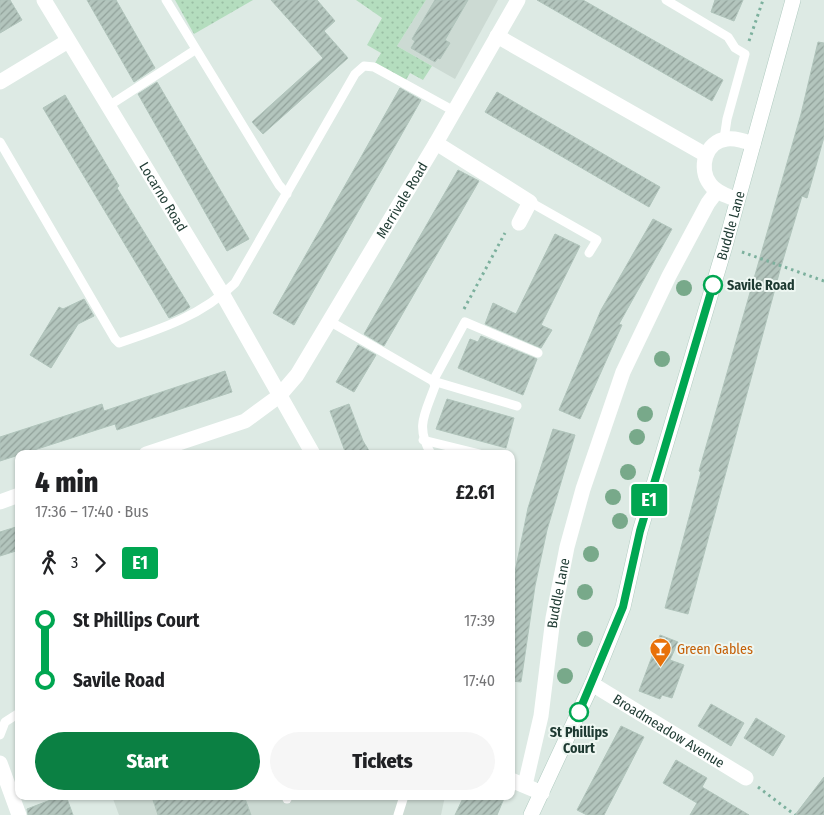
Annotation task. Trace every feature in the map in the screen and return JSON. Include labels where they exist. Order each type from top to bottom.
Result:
[{"type":"street","name":"Locarno Road","points":[[44,0],[107,107],[223,295],[279,396]]},
{"type":"street","name":"Merrivale Road","points":[[158,450],[245,422],[279,396],[298,376],[518,0]]},
{"type":"street","name":"Buddle Lane","points":[[532,815],[592,684],[623,607],[640,531],[725,246],[793,0]]},
{"type":"street","points":[[497,36],[706,155]]},
{"type":"street","points":[[0,82],[68,41]]},
{"type":"street","points":[[737,200],[717,191],[710,184],[706,175],[706,155],[716,144],[724,139],[739,139],[753,144]]},
{"type":"street","points":[[436,143],[530,202],[518,223]]},
{"type":"street","name":"Buddle Lane","points":[[518,782],[541,716],[555,609],[567,547],[582,489],[623,372],[669,276],[708,203],[717,191]]},
{"type":"street","points":[[279,396],[311,450]]},
{"type":"street","points":[[0,502],[15,497]]},
{"type":"street","name":"Broadmeadow Avenue","points":[[592,684],[746,778]]},
{"type":"street","points":[[0,763],[19,815]]},
{"type":"street","points":[[518,782],[542,793]]},
{"type":"lane","points":[[166,0],[278,185],[287,194]]},
{"type":"lane","points":[[666,0],[728,37],[734,48],[745,54],[727,119],[724,139]]},
{"type":"lane","points":[[107,107],[195,50]]},
{"type":"lane","points":[[0,142],[119,343],[169,327],[223,295],[235,283],[355,74],[364,66],[374,67],[454,111]]},
{"type":"lane","points":[[530,202],[597,240],[589,253]]},
{"type":"lane","points":[[331,322],[433,381],[517,406]]},
{"type":"lane","points":[[429,450],[423,440],[422,424],[435,386],[433,381],[464,322],[538,353]]},
{"type":"lane","points":[[423,440],[464,450]]},
{"type":"lane","points":[[0,735],[5,722],[15,716]]},
{"type":"lane","points":[[398,815],[403,800]]},
{"type":"path","points":[[745,54],[763,0]]},
{"type":"path","points":[[464,322],[462,311],[509,226],[518,223]]},
{"type":"path","points":[[725,246],[824,281]]},
{"type":"path","points":[[746,778],[795,815]]},
{"type":"shaded area","points":[[426,0],[498,0],[455,79],[397,46]]},
{"type":"shaded area","points":[[113,800],[444,800],[441,815],[119,815]]},
{"type":"green space","points":[[175,0],[253,0],[194,34]]},
{"type":"green space","points":[[356,0],[426,0],[397,46],[432,66],[423,80],[410,73],[406,80],[375,63],[381,53],[367,45],[382,18]]},
{"type":"building","points":[[0,0],[10,0],[22,20],[0,33]]},
{"type":"building","points":[[87,0],[116,0],[155,68],[134,82]]},
{"type":"building","points":[[271,0],[317,0],[335,21],[324,31],[348,58],[263,134],[252,122],[323,58]]},
{"type":"building","points":[[435,0],[468,0],[445,40],[450,43],[440,59],[438,58],[435,62],[411,48],[415,41],[412,39]]},
{"type":"building","points":[[537,0],[583,0],[723,80],[712,101]]},
{"type":"building","points":[[715,0],[743,0],[734,21],[711,12]]},
{"type":"building","points":[[818,42],[824,43],[824,137],[807,198],[802,196],[780,270],[688,614],[665,608],[701,472],[699,471],[801,114]]},
{"type":"building","points":[[157,82],[249,239],[227,251],[138,94]]},
{"type":"building","points":[[400,88],[421,100],[294,325],[273,313]]},
{"type":"building","points":[[497,92],[660,187],[649,207],[485,112]]},
{"type":"building","points":[[65,95],[119,186],[117,188],[190,307],[184,311],[169,318],[43,108]]},
{"type":"building","points":[[458,170],[479,181],[384,346],[364,334]]},
{"type":"building","points":[[653,219],[672,229],[619,324],[622,325],[580,419],[559,410],[601,310]]},
{"type":"building","points":[[555,234],[580,246],[541,325],[552,330],[541,348],[485,324],[493,303],[516,314]]},
{"type":"building","points":[[84,299],[94,316],[78,324],[51,368],[30,355],[59,307],[63,309]]},
{"type":"building","points":[[481,336],[537,359],[523,395],[458,368],[470,339],[478,342]]},
{"type":"building","points":[[358,345],[376,355],[354,392],[336,382]]},
{"type":"building","points":[[225,371],[232,392],[117,430],[115,424],[34,450],[15,450],[15,456],[0,461],[0,437],[102,404],[104,411]]},
{"type":"building","points":[[447,399],[514,418],[506,448],[436,429]]},
{"type":"building","points":[[349,404],[363,441],[369,450],[345,450],[330,411]]},
{"type":"building","points":[[553,429],[575,435],[547,530],[535,586],[521,682],[515,681],[515,572],[528,508]]},
{"type":"building","points":[[15,527],[15,551],[0,556],[0,532]]},
{"type":"building","points":[[660,635],[678,642],[670,660],[684,665],[672,698],[662,695],[660,699],[639,691]]},
{"type":"building","points":[[711,704],[744,723],[731,746],[698,726]]},
{"type":"building","points":[[756,718],[785,736],[773,756],[744,738]]},
{"type":"building","points":[[621,726],[644,737],[604,815],[587,815],[577,810]]},
{"type":"building","points":[[676,760],[707,778],[702,787],[749,815],[690,815],[697,803],[663,783]]},
{"type":"building","points":[[824,777],[824,815],[795,815]]},
{"type":"building","points":[[51,800],[67,800],[73,815],[28,815],[27,809]]},
{"type":"building","points":[[153,800],[245,800],[251,815],[158,815]]},
{"type":"building","points":[[462,800],[503,800],[497,815],[455,815]]},
{"type":"bus line","name":"E1","points":[[579,712],[623,607],[640,531],[713,285]]},
{"type":"place","name":"Savile Road","points":[[713,285]]},
{"type":"place","name":"Green Gables","points":[[661,668]]},
{"type":"place","name":"St Phillips Court","points":[[579,712]]}]
